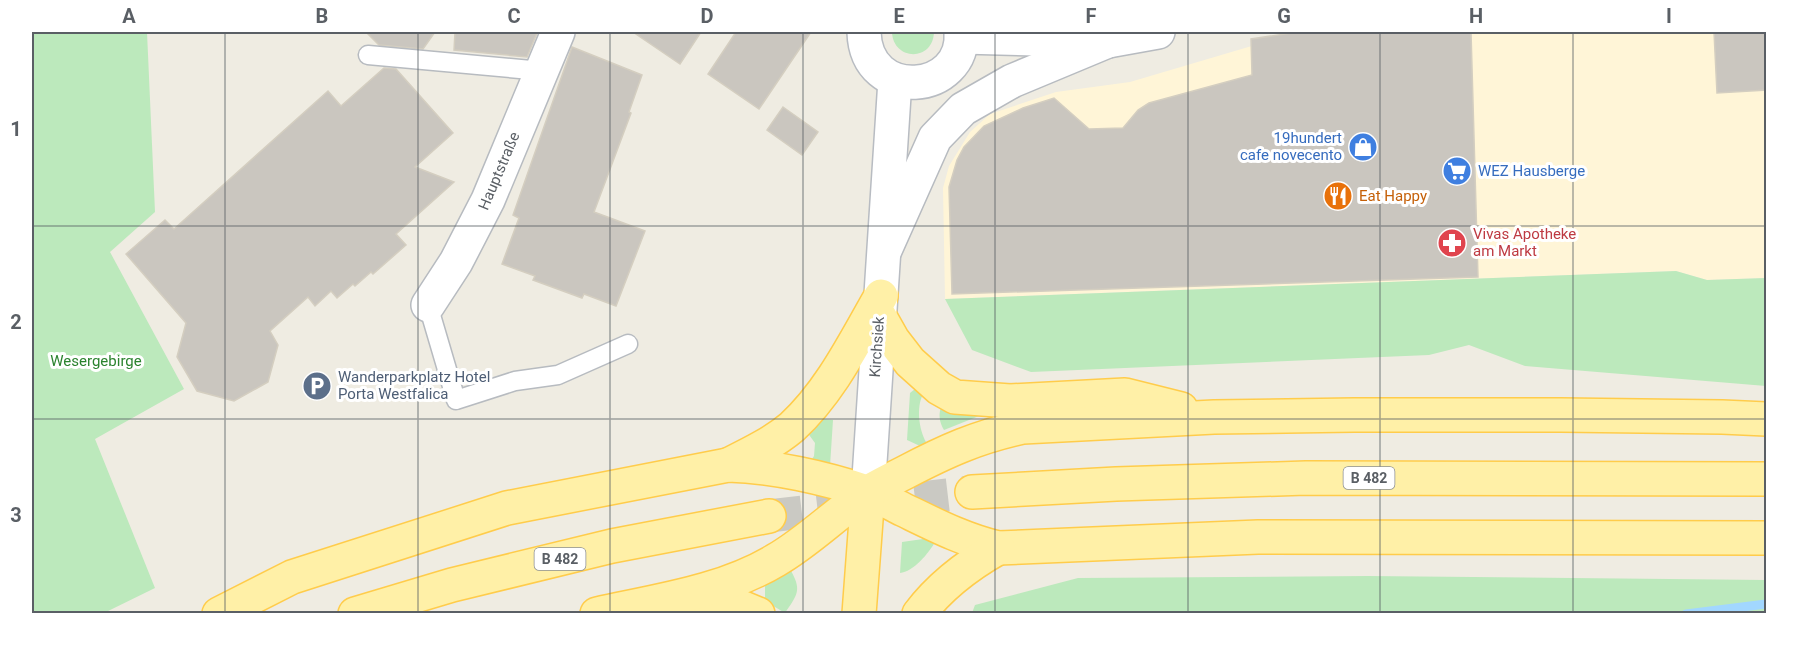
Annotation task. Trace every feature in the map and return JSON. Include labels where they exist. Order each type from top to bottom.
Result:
[{"type":"main road","points":[[880,306],[893,340],[910,362],[939,388],[956,397],[1010,401],[1125,394],[1214,417]]},
{"type":"main road","points":[[728,465],[762,448],[790,428],[809,410],[880,306]]},
{"type":"main road","points":[[597,614],[679,596],[745,575],[775,561],[868,492],[942,452],[992,434],[1023,427],[1214,417],[1354,415],[1560,415],[1767,419]]},
{"type":"main road","points":[[219,614],[292,577],[507,508],[728,465],[752,466],[793,473],[868,492],[972,542],[998,548],[1258,537],[1767,538]]},
{"type":"main road","name":"B 482","points":[[972,492],[1116,484],[1306,478],[1767,479]]},
{"type":"main road","name":"Kirchsiek","points":[[859,614],[868,492]]},
{"type":"main road","name":"B 482","points":[[355,614],[452,585],[612,546],[769,516]]},
{"type":"main road","points":[[919,614],[962,572],[998,548]]},
{"type":"main road","points":[[679,596],[724,600],[758,614]]},
{"type":"street","name":"Hauptstraße","points":[[428,305],[456,262],[488,200],[558,32]]},
{"type":"street","points":[[864,32],[864,44],[870,59],[881,71],[895,80],[910,83],[925,82],[939,75],[950,65],[958,52],[961,34],[1108,40],[1158,32]]},
{"type":"street","points":[[883,254],[935,138],[963,109],[995,90],[1108,40]]},
{"type":"street","name":"Kirchsiek","points":[[868,492],[895,80]]},
{"type":"lane","points":[[368,55],[542,71]]},
{"type":"lane","points":[[428,305],[456,400],[515,381],[558,375],[627,344]]},
{"type":"shaded area","points":[[1299,32],[1766,32],[1766,278],[1707,280],[1676,271],[945,299],[943,188],[949,166],[970,132],[990,114],[1056,92],[1130,82]]},
{"type":"green space","name":"Wesergebirge","points":[[32,32],[147,32],[155,212],[110,252],[184,389],[95,439],[155,588],[104,613],[32,613]]},
{"type":"green space","points":[[892,32],[934,32],[932,42],[927,49],[913,54],[905,53],[899,48],[894,42]]},
{"type":"green space","points":[[1676,271],[1707,280],[1766,278],[1766,386],[1525,366],[1469,345],[1429,355],[1031,372],[972,350],[945,299]]},
{"type":"green space","points":[[915,389],[923,394],[919,418],[926,442],[920,446],[907,440],[910,393]]},
{"type":"green space","points":[[942,405],[984,414],[944,430],[940,418]]},
{"type":"green space","points":[[819,419],[833,420],[830,466],[808,466],[814,456],[815,443],[807,432]]},
{"type":"green space","points":[[930,538],[935,542],[925,556],[915,566],[900,573],[902,542]]},
{"type":"green space","points":[[790,569],[796,582],[797,592],[785,613],[765,601],[765,581]]},
{"type":"green space","points":[[1368,576],[1766,580],[1766,613],[972,613],[975,605],[1078,578]]},
{"type":"building","points":[[366,32],[435,32],[423,49],[379,45]]},
{"type":"building","points":[[455,32],[537,33],[527,57],[454,50]]},
{"type":"building","points":[[633,32],[701,32],[680,64]]},
{"type":"building","points":[[736,32],[811,32],[759,109],[708,74]]},
{"type":"building","points":[[1298,32],[1471,32],[1478,277],[952,294],[949,187],[957,160],[964,147],[984,126],[1023,108],[1054,98],[1089,129],[1123,128],[1138,110],[1149,103],[1252,75],[1251,39]]},
{"type":"building","points":[[1714,32],[1767,32],[1767,90],[1717,93]]},
{"type":"building","points":[[572,47],[642,75],[629,112],[631,113],[594,212],[645,231],[616,306],[584,294],[582,298],[533,280],[535,276],[502,264],[519,218],[513,215]]},
{"type":"building","points":[[384,68],[396,69],[453,133],[415,167],[454,182],[396,234],[406,245],[373,274],[371,272],[355,286],[353,284],[337,298],[331,291],[315,306],[308,297],[270,331],[278,345],[268,382],[234,401],[197,391],[177,357],[186,323],[126,254],[165,220],[174,229],[328,91],[341,106]]},
{"type":"building","points":[[783,107],[818,132],[802,155],[767,130]]},
{"type":"waterway","points":[[1686,614],[1766,604]]},
{"type":"tunnel","points":[[769,516],[972,492]]},
{"type":"place","name":"19hundert cafe novecento","points":[[1363,147]]},
{"type":"place","name":"WEZ Hausberge","points":[[1457,171]]},
{"type":"place","name":"Eat Happy","points":[[1338,196]]},
{"type":"place","name":"Vivas Apotheke am Markt","points":[[1452,243]]},
{"type":"place","name":"Wanderparkplatz Hotel Porta Westfalica","points":[[317,386]]}]
